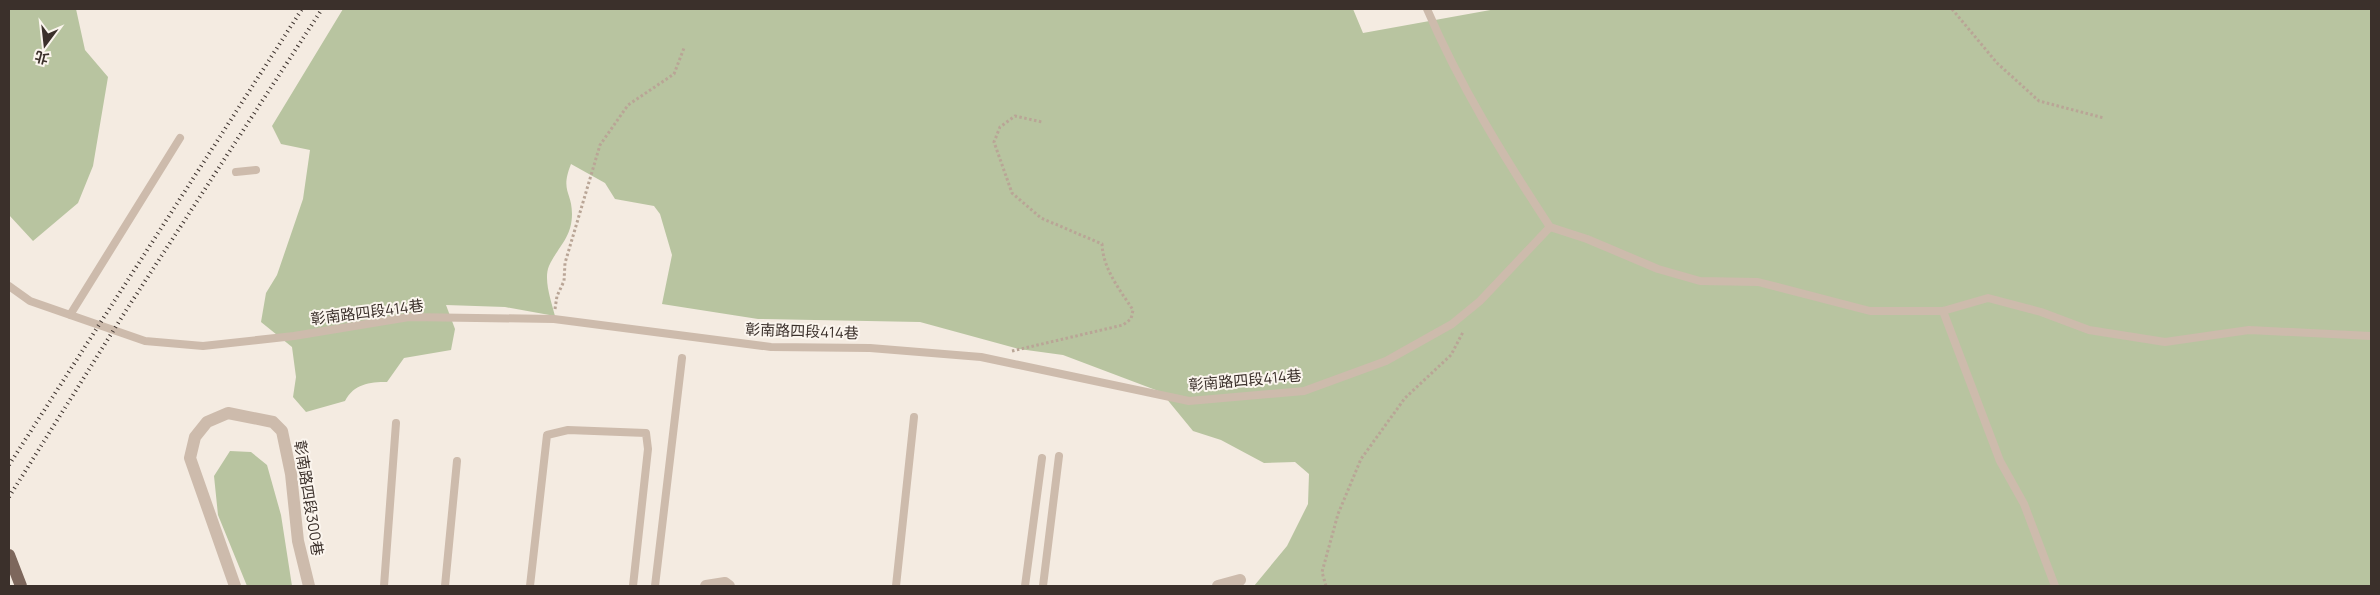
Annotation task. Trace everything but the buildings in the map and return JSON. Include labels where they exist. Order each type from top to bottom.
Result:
[{"type":"main road","points":[[9,555],[21,586]]},
{"type":"street","name":"彰南路四段300巷","points":[[235,586],[190,458],[195,437],[208,422],[228,413],[273,422],[282,431],[291,474],[298,541],[309,586]]},
{"type":"street","points":[[1218,586],[1240,580]]},
{"type":"street","points":[[706,586],[725,583],[729,586]]},
{"type":"lane","points":[[1427,9],[1469,93],[1506,159],[1550,228],[1587,239],[1658,269],[1700,282],[1758,282],[1870,311],[1943,311],[1988,298],[2041,312],[2089,330],[2165,342],[2249,330],[2371,336]]},
{"type":"lane","points":[[70,315],[180,138]]},
{"type":"lane","points":[[236,172],[256,170]]},
{"type":"lane","name":"彰南路四段414巷","points":[[9,286],[30,301],[145,340],[203,346],[294,336],[409,318],[554,319],[771,347],[870,348],[981,357],[1189,401],[1304,391],[1386,361],[1452,324],[1480,301],[1550,228]]},
{"type":"lane","points":[[1943,311],[2000,461],[2024,504],[2055,586]]},
{"type":"lane","points":[[655,586],[682,358]]},
{"type":"lane","points":[[896,586],[914,417]]},
{"type":"lane","points":[[384,586],[396,423]]},
{"type":"lane","points":[[530,586],[547,435],[568,430],[646,433],[648,449],[633,586]]},
{"type":"lane","points":[[1043,586],[1059,456]]},
{"type":"lane","points":[[1026,586],[1042,458]]},
{"type":"lane","points":[[445,586],[457,461]]},
{"type":"path","points":[[1952,9],[1997,63],[2039,101],[2104,118]]},
{"type":"path","points":[[554,319],[557,296],[564,282],[565,263],[600,145],[628,105],[674,74],[684,48]]},
{"type":"path","points":[[1008,351],[1123,325],[1131,319],[1134,310],[1106,264],[1103,257],[1102,244],[1041,218],[1012,193],[994,142],[997,134],[1000,127],[1015,116],[1042,122]]},
{"type":"path","points":[[1326,586],[1322,572],[1338,514],[1360,460],[1405,398],[1451,355],[1468,324]]},
{"type":"green space","points":[[9,9],[76,9],[85,50],[108,77],[93,166],[78,203],[33,241],[9,215]]},
{"type":"green space","points":[[343,9],[1353,9],[1363,33],[1496,9],[2371,9],[2371,586],[1254,586],[1287,546],[1308,504],[1309,474],[1295,462],[1264,463],[1221,440],[1193,431],[1161,392],[1063,355],[1019,349],[920,322],[758,319],[662,304],[672,255],[660,214],[654,206],[615,199],[605,183],[571,164],[566,186],[572,206],[570,230],[547,272],[555,316],[505,307],[446,305],[455,329],[451,350],[404,358],[387,382],[363,385],[353,391],[345,401],[306,412],[293,397],[296,377],[292,347],[261,322],[266,293],[277,275],[303,199],[310,150],[281,144],[272,126]]},
{"type":"green space","points":[[230,451],[251,452],[267,465],[281,515],[292,586],[247,586],[218,515],[214,476]]},
{"type":"railway","points":[[9,465],[302,9]]},
{"type":"railway","points":[[9,497],[125,312],[322,9]]}]
